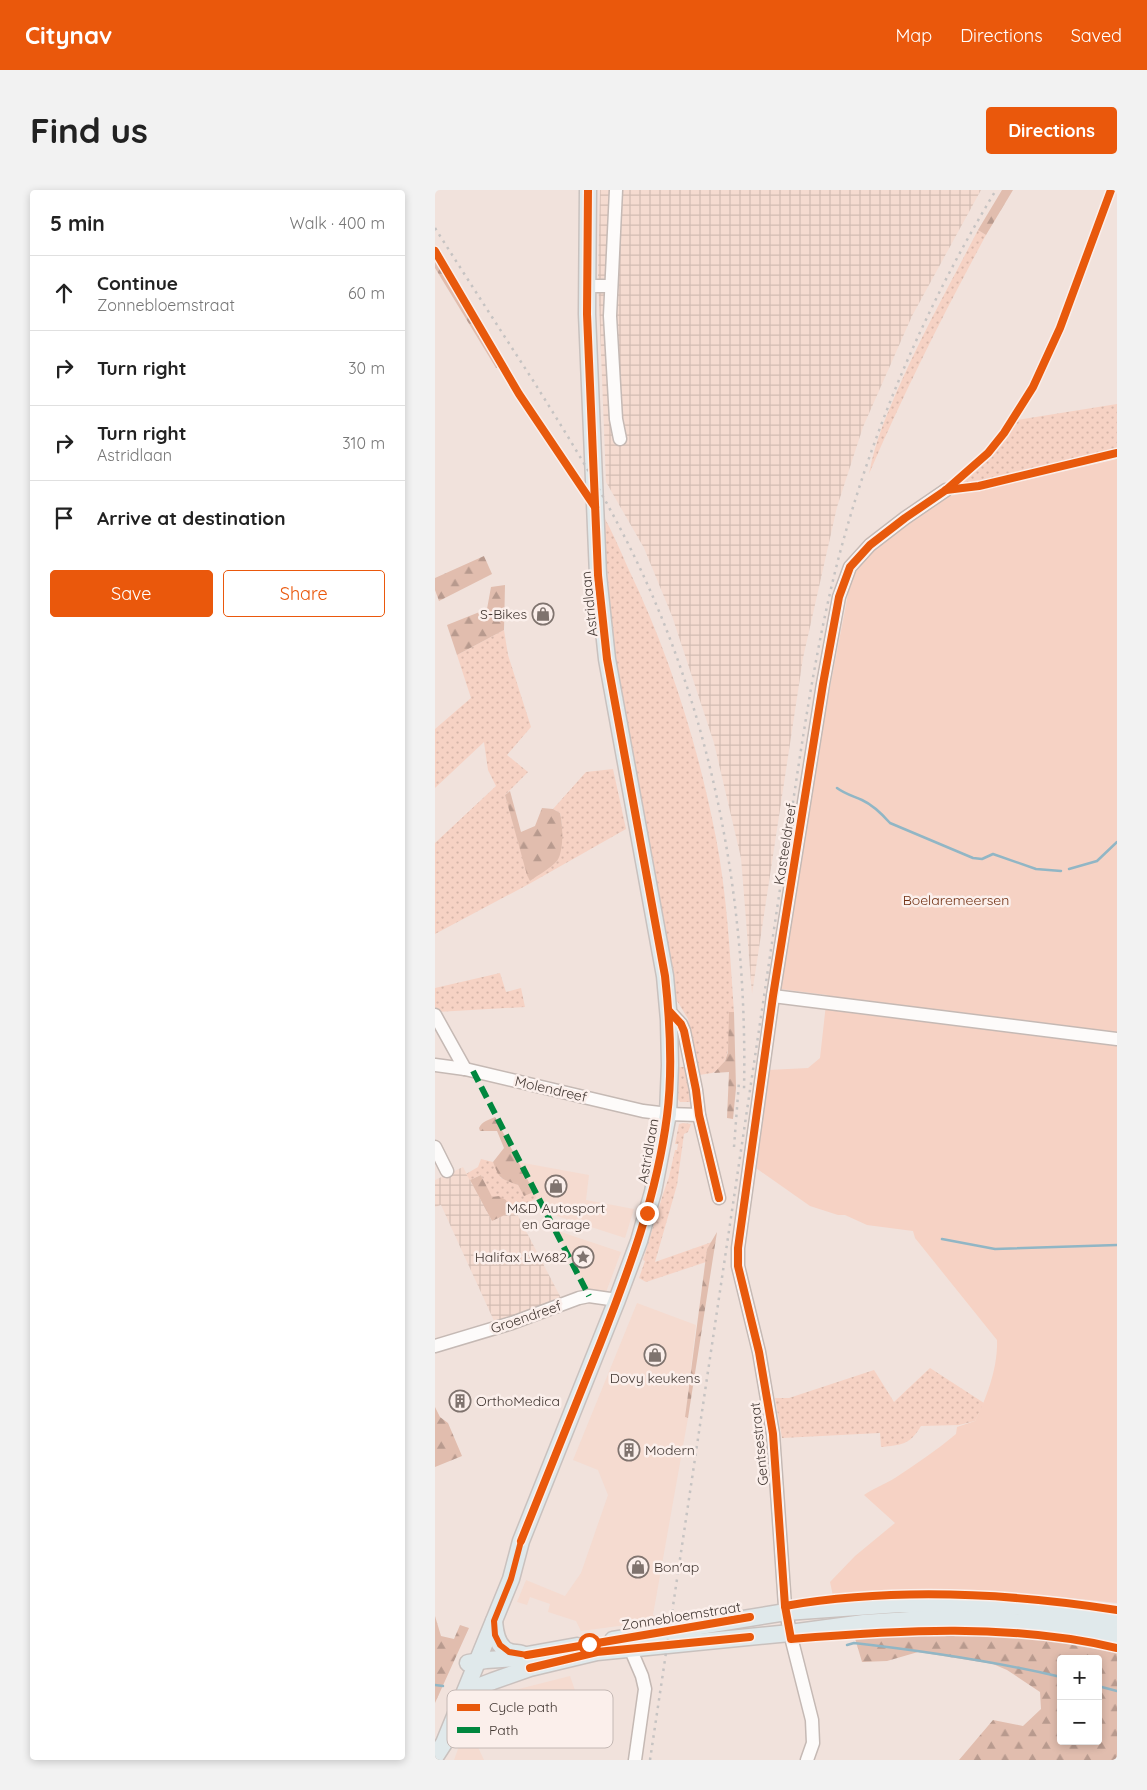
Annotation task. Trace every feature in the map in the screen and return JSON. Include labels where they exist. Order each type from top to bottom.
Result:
[{"type":"main road","name":"Astridlaan","points":[[463,1690],[511,1579],[521,1541],[639,1241],[653,1192],[668,1114],[670,1065],[669,1011],[662,958],[633,808],[605,643],[597,556],[587,286],[588,190]]},
{"type":"main road","name":"Astridlaan","points":[[476,1661],[477,1646],[475,1640],[509,1556],[521,1541]]},
{"type":"main road","name":"Zonnebloemstraat","points":[[476,1661],[519,1658],[527,1655],[786,1612],[900,1604],[961,1604],[1020,1607],[1117,1623]]},
{"type":"main road","name":"Zonnebloemstraat","points":[[518,1672],[597,1652],[790,1633],[864,1623],[925,1619],[1025,1622],[1117,1636]]},
{"type":"main road","points":[[494,1621],[495,1635],[502,1647],[509,1652],[527,1655]]},
{"type":"main road","points":[[476,1661],[482,1669],[491,1674],[518,1672]]},
{"type":"main road","points":[[476,1690],[480,1686],[518,1672]]},
{"type":"main road","name":"Astridlaan","points":[[438,1746],[447,1726]]},
{"type":"street","points":[[616,190],[611,286],[611,339],[616,419],[620,439]]},
{"type":"street","points":[[587,286],[611,286]]},
{"type":"street","name":"Kasteeldreef","points":[[739,1248],[773,996],[839,597],[850,568],[870,545],[946,490]]},
{"type":"street","points":[[773,996],[1117,1039]]},
{"type":"street","name":"Astridlaan","points":[[669,1011],[681,1024],[684,1031],[699,1115],[719,1198]]},
{"type":"street","points":[[435,1015],[465,1069]]},
{"type":"street","name":"Molendreef","points":[[435,1065],[465,1069],[643,1110],[668,1114]]},
{"type":"street","name":"Astridlaan","points":[[668,1114],[699,1115]]},
{"type":"street","points":[[435,1147],[447,1171]]},
{"type":"street","name":"Gentsestraat","points":[[739,1248],[738,1266],[759,1352],[773,1434],[786,1612],[812,1720],[813,1744],[807,1760]]},
{"type":"street","name":"Groendreef","points":[[435,1346],[512,1323],[579,1298],[589,1296],[617,1300]]},
{"type":"street","points":[[630,1648],[642,1676],[645,1689],[635,1760]]},
{"type":"shaded area","points":[[600,190],[981,190],[912,316],[863,427],[837,507],[803,658],[752,994],[741,858],[714,743],[672,616],[644,548],[606,482],[598,276]]},
{"type":"shaded area","points":[[518,1162],[589,1175],[586,1200],[634,1209],[625,1238],[545,1212]]},
{"type":"shaded area","points":[[463,1167],[492,1221],[515,1210],[561,1298],[495,1323],[441,1205],[435,1207],[435,1180]]},
{"type":"shaded area","points":[[555,1230],[621,1252],[605,1295],[587,1289]]},
{"type":"shaded area","points":[[637,1303],[696,1325],[685,1417],[688,1418],[653,1615],[657,1617],[657,1624],[634,1624],[581,1631],[576,1621],[548,1612],[550,1604],[530,1597],[527,1605],[517,1602],[526,1580],[565,1596],[581,1573],[608,1495],[598,1470],[573,1460]]},
{"type":"shaded area","points":[[570,1676],[575,1690],[515,1690]]},
{"type":"shaded area","points":[[458,1748],[478,1748],[484,1760],[454,1760]]},
{"type":"green space","points":[[1002,190],[1013,190],[986,235],[978,230]]},
{"type":"green space","points":[[978,230],[986,235],[925,353],[869,474],[878,438],[897,392],[929,323]]},
{"type":"green space","points":[[435,250],[505,362],[496,368],[435,268]]},
{"type":"green space","points":[[1117,404],[1117,451],[955,487],[978,467],[1017,420]]},
{"type":"green space","name":"Boelaremeersen","points":[[1117,459],[1117,1603],[1046,1596],[975,1593],[833,1596],[830,1582],[855,1556],[895,1523],[864,1495],[895,1478],[934,1451],[956,1434],[957,1427],[975,1421],[991,1382],[997,1350],[997,1340],[915,1238],[913,1231],[867,1225],[845,1215],[838,1215],[810,1206],[753,1166],[768,1070],[808,1068],[820,1058],[827,995],[780,989],[811,786],[850,584],[857,565],[871,551],[946,497]]},
{"type":"green space","points":[[602,513],[657,633],[681,700],[709,803],[720,859],[734,1012],[729,1013],[729,1038],[727,1056],[724,1063],[719,1069],[700,1075],[688,1019],[676,999],[616,667]]},
{"type":"green space","points":[[484,556],[492,574],[439,601],[435,590],[435,578]]},
{"type":"green space","points":[[505,585],[504,630],[457,655],[447,625],[487,609],[491,587]]},
{"type":"green space","points":[[504,630],[508,655],[531,727],[507,755],[528,772],[505,795],[530,880],[557,861],[562,825],[560,813],[553,809],[586,772],[613,769],[626,829],[435,934],[435,843],[496,786],[488,770],[484,742],[435,788],[435,729],[471,698],[457,655]]},
{"type":"green space","points":[[510,791],[521,832],[535,826],[542,808],[553,809],[560,813],[562,838],[559,857],[551,866],[530,881],[505,795]]},
{"type":"green space","points":[[500,973],[506,992],[521,988],[525,1007],[437,1012],[435,1008],[435,988]]},
{"type":"green space","points":[[729,1012],[734,1012],[736,1088],[733,1119],[727,1118],[729,1072],[714,1073],[725,1061],[728,1052]]},
{"type":"green space","points":[[679,1067],[686,1067],[693,1099],[691,1102],[680,1102],[678,1099]]},
{"type":"green space","points":[[495,1117],[534,1192],[524,1196],[518,1185],[504,1179],[497,1172],[493,1162],[504,1148],[497,1131],[480,1131],[479,1128],[484,1122]]},
{"type":"green space","points":[[679,1124],[691,1124],[688,1132],[684,1134],[677,1185],[655,1262],[712,1242],[707,1249],[706,1262],[646,1282],[639,1278],[645,1261],[643,1260],[669,1177],[675,1150],[677,1150],[678,1144],[675,1144]]},
{"type":"green space","points":[[481,1159],[493,1162],[501,1178],[518,1185],[524,1195],[534,1192],[537,1198],[511,1212],[505,1200],[492,1198],[481,1175],[470,1180],[466,1174],[478,1167]]},
{"type":"green space","points":[[481,1175],[492,1197],[499,1196],[506,1200],[511,1212],[492,1221],[470,1180]]},
{"type":"green space","points":[[717,1232],[688,1418],[685,1417],[707,1249]]},
{"type":"green space","points":[[930,1368],[984,1403],[975,1421],[959,1425],[921,1426],[909,1440],[894,1446],[881,1447],[880,1433],[782,1438],[775,1398],[789,1398],[874,1370],[894,1402]]},
{"type":"green space","points":[[435,1407],[440,1417],[448,1423],[462,1456],[435,1467]]},
{"type":"green space","points":[[435,1616],[441,1636],[454,1639],[460,1625],[469,1628],[435,1703]]},
{"type":"green space","points":[[905,1632],[974,1632],[1041,1636],[1117,1649],[1117,1760],[959,1760],[993,1720],[1023,1726],[1041,1709],[1040,1692],[1007,1670],[993,1664],[918,1652],[887,1661],[862,1662],[854,1635]]},
{"type":"waterway","points":[[837,788],[870,804],[890,823],[973,858],[982,859],[993,854],[1036,869],[1061,871]]},
{"type":"waterway","points":[[1069,869],[1097,861],[1117,842]]},
{"type":"waterway","points":[[942,1239],[995,1249],[1117,1245]]},
{"type":"waterway","points":[[847,1645],[854,1643],[932,1653],[984,1661],[1057,1676]]},
{"type":"waterway","points":[[435,1685],[443,1686]]},
{"type":"waterway","points":[[1102,1687],[1117,1691]]},
{"type":"railway","points":[[650,1760],[798,772],[823,623],[837,564],[866,466],[903,371],[946,279],[996,190]]},
{"type":"railway","points":[[435,228],[568,436],[600,491],[652,594],[678,662],[700,731],[718,801],[731,873],[744,1017],[744,1090]]},
{"type":"railway","points":[[734,1147],[739,1082]]},
{"type":"marked path","points":[[473,1071],[589,1296]]},
{"type":"cycle path","points":[[521,1541],[611,1316],[641,1232],[662,1145],[670,1081],[669,1028],[665,976],[607,659],[598,575],[587,314],[588,190]]},
{"type":"cycle path","points":[[1111,190],[1060,328],[1033,387],[1004,433],[988,453],[946,490],[870,545],[850,567],[839,597],[823,684],[773,996],[738,1248],[738,1266],[759,1352],[773,1434],[785,1606],[791,1639],[914,1631],[996,1632],[1077,1640],[1117,1648]]},
{"type":"cycle path","points":[[435,251],[519,394],[595,507]]},
{"type":"cycle path","points":[[946,490],[979,486],[1117,453]]},
{"type":"cycle path","points":[[669,1011],[681,1024],[684,1031],[699,1115],[719,1198]]},
{"type":"cycle path","points":[[785,1606],[868,1596],[951,1594],[1035,1600],[1117,1610]]},
{"type":"cycle path","points":[[527,1655],[750,1617]]},
{"type":"cycle path","points":[[530,1668],[597,1652],[750,1637]]},
{"type":"place","name":"S-Bikes","points":[[543,614]]},
{"type":"place","name":"M&D Autosport en Garage","points":[[556,1186]]},
{"type":"place","name":"Halifax LW682","points":[[583,1257]]},
{"type":"place","name":"Dovy keukens","points":[[655,1355]]},
{"type":"place","name":"OrthoMedica","points":[[460,1401]]},
{"type":"place","name":"Modern","points":[[629,1450]]},
{"type":"place","name":"Bon'ap","points":[[638,1567]]},
{"type":"route","points":[[589,1644],[527,1655],[513,1653],[504,1650],[502,1647],[497,1638],[494,1621],[517,1562],[521,1541],[617,1300],[639,1241],[647,1213]]}]
